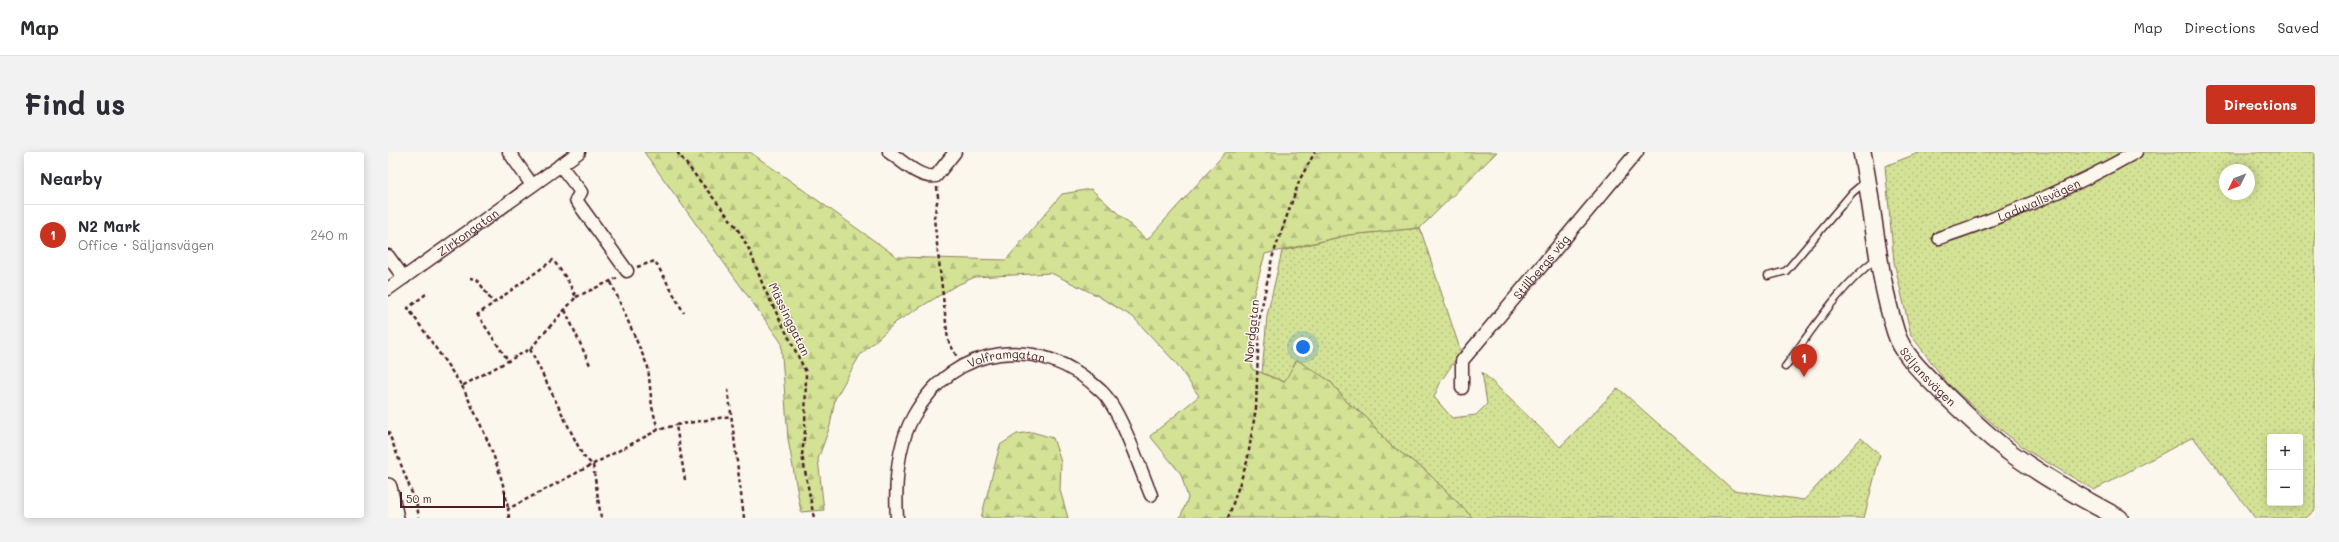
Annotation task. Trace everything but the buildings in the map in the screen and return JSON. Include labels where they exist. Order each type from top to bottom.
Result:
[{"type":"street","points":[[509,152],[532,185]]},
{"type":"street","name":"Zirkongatan","points":[[388,289],[579,152]]},
{"type":"street","points":[[889,152],[922,175],[936,176],[955,152]]},
{"type":"street","name":"Stillbergs väg","points":[[1462,388],[1462,361],[1637,152]]},
{"type":"street","name":"Säljansvägen","points":[[1862,152],[1878,257],[1896,335],[1920,371],[1961,410],[2012,454],[2095,506],[2119,518]]},
{"type":"street","name":"Laduvallsvägen","points":[[1939,238],[1989,221],[2114,164],[2136,152]]},
{"type":"street","points":[[560,165],[581,192],[576,200],[627,271]]},
{"type":"street","points":[[388,256],[404,278]]},
{"type":"street","name":"Volframgatan","points":[[894,518],[897,482],[904,438],[913,417],[930,392],[948,373],[974,359],[1003,354],[1033,354],[1062,363],[1081,374],[1103,392],[1119,419],[1151,495]]},
{"type":"street","points":[[388,486],[395,518]]},
{"type":"lane","points":[[1768,276],[1786,271],[1852,193],[1859,186],[1868,184]]},
{"type":"lane","points":[[1786,367],[1819,320],[1862,270],[1878,257]]},
{"type":"path","name":"Mässinggatan","points":[[677,152],[737,228],[750,251],[764,288],[806,372],[805,431],[802,455],[814,518]]},
{"type":"path","name":"Nordgatan","points":[[1228,518],[1247,462],[1256,408],[1260,321],[1272,258],[1300,179],[1315,152]]},
{"type":"path","points":[[936,176],[938,197],[934,218],[948,340],[961,366]]},
{"type":"path","points":[[509,362],[477,315],[553,260],[567,279],[576,297]]},
{"type":"path","points":[[462,386],[509,362],[530,349],[576,297],[611,282],[627,271],[655,261],[684,313]]},
{"type":"path","points":[[470,278],[477,278],[494,302]]},
{"type":"path","points":[[611,282],[648,367],[652,407],[658,430]]},
{"type":"path","points":[[426,294],[408,308],[462,386],[478,419],[505,488],[509,518]]},
{"type":"path","points":[[566,310],[590,365]]},
{"type":"path","points":[[530,349],[583,456],[593,465],[601,518]]},
{"type":"path","points":[[728,389],[744,518]]},
{"type":"path","points":[[508,509],[658,430],[731,416]]},
{"type":"path","points":[[676,426],[685,480]]},
{"type":"path","points":[[388,431],[417,506],[419,518]]},
{"type":"green space","points":[[644,152],[750,152],[897,257],[1006,260],[1062,194],[1091,189],[1147,240],[1226,152],[1497,152],[1420,228],[1348,235],[1265,254],[1252,301],[1252,369],[1284,382],[1297,360],[1330,381],[1347,402],[1367,418],[1389,444],[1425,470],[1473,518],[1180,518],[1188,498],[1181,474],[1150,436],[1199,396],[1176,363],[1133,317],[1096,295],[1051,273],[975,277],[955,286],[896,322],[860,355],[835,399],[830,426],[818,459],[824,510],[801,512],[788,439],[781,342]]},
{"type":"green space","points":[[1921,152],[2315,152],[2315,510],[2306,518],[2255,518],[2193,437],[2094,490],[2028,451],[1992,423],[1947,383],[1911,335],[1894,262],[1885,166]]},
{"type":"green space","points":[[1420,228],[1461,352],[1441,381],[1434,397],[1452,418],[1476,415],[1487,404],[1482,372],[1560,447],[1618,388],[1733,490],[1804,500],[1861,438],[1880,455],[1864,518],[1473,518],[1425,470],[1389,444],[1367,418],[1347,402],[1330,381],[1284,382],[1262,373],[1267,316],[1282,251],[1348,235]]},
{"type":"green space","points":[[1032,432],[1053,438],[1061,462],[1060,490],[1068,518],[981,518],[1000,445],[1017,434]]},
{"type":"place","name":"N2 Mark","points":[[1804,377]]}]
